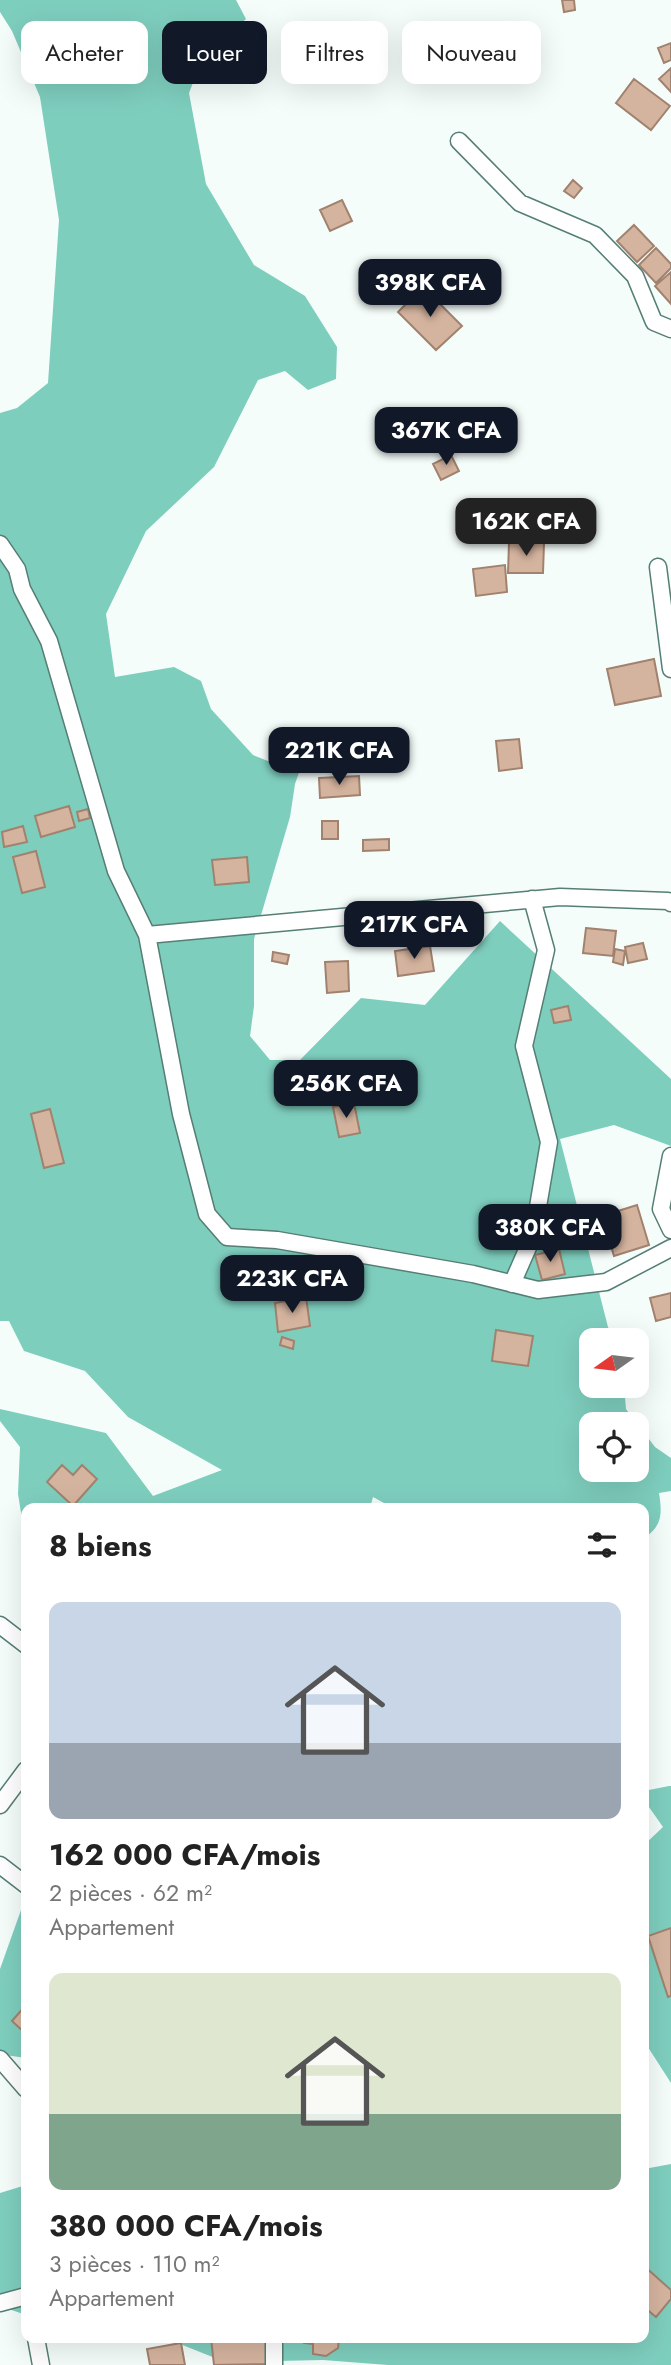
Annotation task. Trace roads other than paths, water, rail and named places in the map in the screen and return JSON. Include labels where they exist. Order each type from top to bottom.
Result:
[{"type":"street","points":[[458,141],[520,203],[595,235],[635,276],[654,322],[671,330]]},
{"type":"street","points":[[0,544],[17,569],[22,589],[50,641],[116,871],[147,935],[181,1114],[208,1214],[227,1237],[278,1240],[473,1274],[538,1290],[606,1282],[671,1248]]},
{"type":"street","points":[[658,566],[671,669]]},
{"type":"street","points":[[147,935],[560,897],[669,902],[671,884]]},
{"type":"street","points":[[512,1284],[533,1236],[549,1142],[524,1046],[546,950],[532,899]]},
{"type":"street","points":[[671,1156],[661,1209],[671,1230]]},
{"type":"street","points":[[0,1625],[21,1641]]},
{"type":"street","points":[[0,1805],[21,1777]]},
{"type":"street","points":[[0,1865],[21,1881]]},
{"type":"street","points":[[0,2059],[21,2083]]},
{"type":"street","points":[[0,2303],[21,2298]]},
{"type":"street","points":[[37,2343],[41,2365]]},
{"type":"street","points":[[274,2343],[274,2365]]}]
